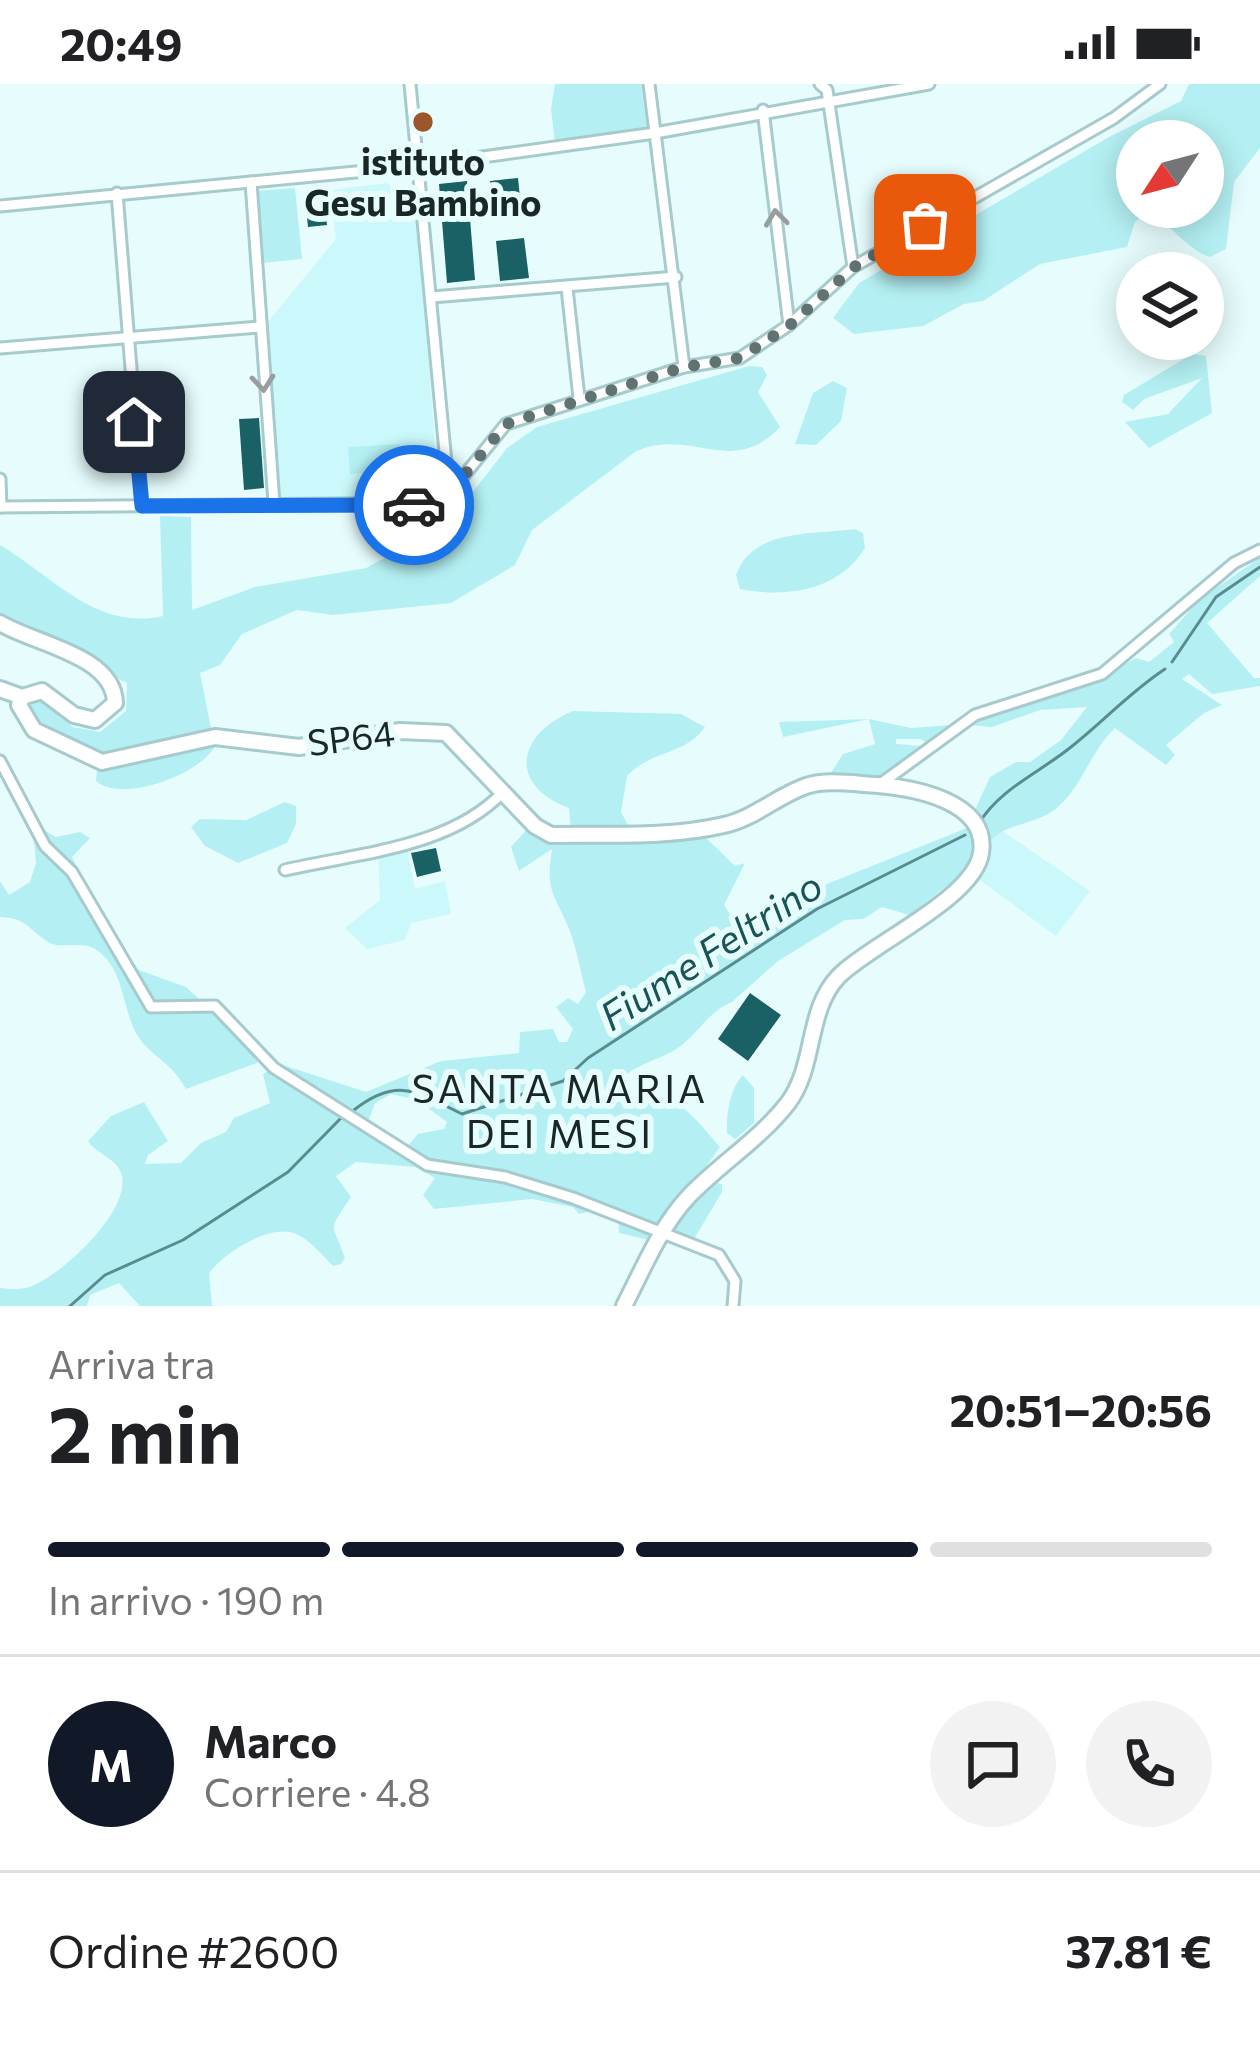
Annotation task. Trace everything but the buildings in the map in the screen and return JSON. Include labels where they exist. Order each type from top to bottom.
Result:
[{"type":"street","points":[[410,84],[449,494]]},
{"type":"street","points":[[649,84],[684,367]]},
{"type":"street","points":[[820,84],[829,101],[854,267]]},
{"type":"street","points":[[0,206],[418,166],[655,133],[763,110],[929,84]]},
{"type":"street","points":[[0,479],[1,507],[412,505],[449,494],[506,424],[684,367],[740,358],[789,326],[854,267],[1114,118],[1160,84]]},
{"type":"street","points":[[763,110],[789,326]]},
{"type":"street","points":[[250,182],[274,503]]},
{"type":"street","points":[[117,193],[142,506]]},
{"type":"street","points":[[432,298],[676,277]]},
{"type":"street","points":[[567,288],[579,398]]},
{"type":"street","points":[[0,348],[259,327]]},
{"type":"street","points":[[880,785],[976,715],[1102,674],[1234,563],[1260,550]]},
{"type":"street","points":[[0,623],[103,673],[115,704],[108,713],[83,720],[48,693],[35,691],[22,698],[0,689]]},
{"type":"street","name":"SP64","points":[[22,698],[20,714],[26,723],[89,760],[120,760],[214,737],[299,747],[430,730],[458,742],[535,826],[551,835],[688,832],[755,815],[802,787],[880,785],[924,791],[952,802],[978,832],[981,853],[974,869],[951,893],[837,978],[821,1005],[790,1101],[685,1200],[661,1234]]},
{"type":"street","points":[[0,760],[45,846],[72,872],[152,1006],[215,1006],[274,1068],[427,1165],[505,1178],[719,1256],[735,1281],[733,1306]]},
{"type":"street","points":[[285,870],[443,833],[482,814],[503,792]]},
{"type":"street","points":[[624,1306],[661,1234]]},
{"type":"shaded area","points":[[555,84],[641,84],[647,128],[555,143],[551,109]]},
{"type":"shaded area","points":[[1189,84],[1260,84],[1260,148],[1234,182],[1226,249],[1199,252],[1170,228],[1224,228],[1224,120],[1143,120],[1181,101]]},
{"type":"shaded area","points":[[1116,134],[1116,228],[1133,228],[1127,247],[1040,264],[983,301],[964,304],[923,326],[854,334],[833,318],[859,283]]},
{"type":"shaded area","points":[[387,183],[418,209],[438,490],[429,499],[281,497],[267,323],[336,239],[330,190]]},
{"type":"shaded area","points":[[295,188],[302,259],[262,263],[256,191]]},
{"type":"shaded area","points":[[1182,360],[1206,360],[1212,413],[1149,448],[1125,422],[1168,414],[1202,378],[1144,399],[1133,410],[1122,402],[1124,395]]},
{"type":"shaded area","points":[[749,366],[762,367],[767,375],[758,392],[780,427],[762,442],[727,451],[674,444],[635,452],[532,530],[515,565],[451,603],[333,615],[297,610],[242,634],[220,665],[200,673],[212,733],[95,756],[48,730],[30,712],[31,703],[40,701],[73,727],[100,732],[126,711],[127,683],[0,620],[0,545],[96,609],[139,619],[163,616],[160,516],[191,517],[192,610],[255,587],[366,568],[389,556],[401,539],[399,521],[443,517],[465,502],[507,448],[537,427]]},
{"type":"shaded area","points":[[833,381],[847,388],[841,421],[816,445],[795,444],[813,393]]},
{"type":"shaded area","points":[[400,444],[402,471],[350,474],[348,447]]},
{"type":"shaded area","points":[[855,529],[863,533],[865,548],[841,574],[826,582],[794,591],[740,589],[736,575],[744,560],[770,541]]},
{"type":"shaded area","points":[[1260,558],[1260,576],[1207,623],[1254,678],[1260,678],[1260,686],[1212,694],[1189,674],[1182,679],[1222,705],[1204,713],[1166,745],[1175,755],[1166,765],[1115,728],[1058,807],[1001,832],[988,845],[973,814],[990,777],[1016,762],[1030,762],[1061,740],[1087,707],[1040,710],[992,727],[967,725],[1006,706],[1086,685],[1136,658],[1149,662],[1174,642],[1169,634],[1200,599]]},
{"type":"shaded area","points":[[573,711],[681,714],[705,727],[688,743],[647,761],[627,776],[621,812],[630,829],[571,830],[569,808],[536,786],[527,760],[540,733]]},
{"type":"shaded area","points":[[869,719],[911,728],[950,725],[929,744],[896,739],[896,744],[922,746],[878,783],[829,776],[843,754],[875,744]]},
{"type":"shaded area","points":[[869,719],[783,737],[779,722]]},
{"type":"shaded area","points":[[216,744],[195,766],[161,782],[124,789],[96,781],[97,770]]},
{"type":"shaded area","points":[[285,802],[296,806],[296,824],[287,843],[238,863],[205,846],[191,827],[200,819],[246,820]]},
{"type":"shaded area","points":[[39,827],[56,837],[80,832],[90,838],[72,857],[100,913],[97,926],[125,965],[186,987],[257,1051],[257,1063],[186,1089],[136,1033],[105,957],[89,946],[53,944],[22,922],[0,917],[0,881],[9,895],[30,882],[36,863],[33,830]]},
{"type":"shaded area","points":[[528,828],[544,836],[587,843],[661,840],[700,832],[735,866],[745,863],[724,905],[734,921],[967,828],[975,846],[963,873],[909,915],[882,907],[863,919],[845,920],[778,961],[682,1045],[634,1069],[618,1083],[613,1094],[656,1095],[680,1105],[720,1147],[653,1241],[619,1233],[618,1214],[602,1208],[579,1214],[573,1207],[532,1199],[434,1209],[423,1195],[435,1178],[415,1167],[356,1162],[336,1176],[351,1197],[334,1227],[345,1258],[341,1264],[333,1266],[296,1234],[274,1232],[236,1249],[209,1273],[212,1306],[140,1306],[119,1283],[90,1295],[87,1306],[0,1306],[0,1288],[29,1287],[58,1270],[92,1240],[116,1205],[121,1173],[88,1141],[111,1116],[144,1102],[168,1141],[148,1155],[145,1164],[181,1163],[201,1143],[226,1132],[234,1118],[270,1103],[263,1074],[280,1064],[366,1092],[441,1061],[519,1053],[520,1032],[553,1029],[559,1042],[567,1042],[573,1029],[556,1007],[568,998],[578,1004],[586,992],[573,940],[552,889],[552,849],[519,871],[511,847]],"holes":[[[391,1094],[417,1100],[447,1122],[444,1129],[418,1134],[407,1147],[368,1122],[375,1103]]]},
{"type":"shaded area","points":[[1001,830],[1090,891],[1056,936],[977,878],[988,861],[990,835]]},
{"type":"shaded area","points":[[407,847],[415,889],[445,881],[451,914],[411,923],[405,940],[367,949],[345,928],[380,900],[378,855]]},
{"type":"shaded area","points":[[743,1075],[754,1088],[754,1123],[735,1139],[727,1133],[728,1110]]},
{"type":"shaded area","points":[[708,1181],[722,1184],[722,1192],[694,1239],[670,1230]]},
{"type":"waterway","name":"Fiume Feltrino","points":[[1172,662],[1216,597],[1260,567]]},
{"type":"waterway","name":"Fiume Feltrino","points":[[979,823],[1009,790],[1071,747],[1165,669]]},
{"type":"waterway","name":"Fiume Feltrino","points":[[354,1110],[383,1093],[408,1091],[462,1114],[563,1081],[588,1058],[817,909],[965,835]]},
{"type":"waterway","name":"Fiume Feltrino","points":[[70,1306],[105,1275],[183,1240],[288,1172],[342,1117]]},
{"type":"way so far","points":[[414,505],[449,494],[506,424],[684,367],[740,358],[789,326],[854,267],[925,225]]},
{"type":"place","name":"istituto Gesu Bambino","points":[[423,122]]},
{"type":"district","name":"SANTA MARIA DEI MESI","points":[[560,1112]]},
{"type":"route","points":[[134,422],[142,506],[414,505]]}]
